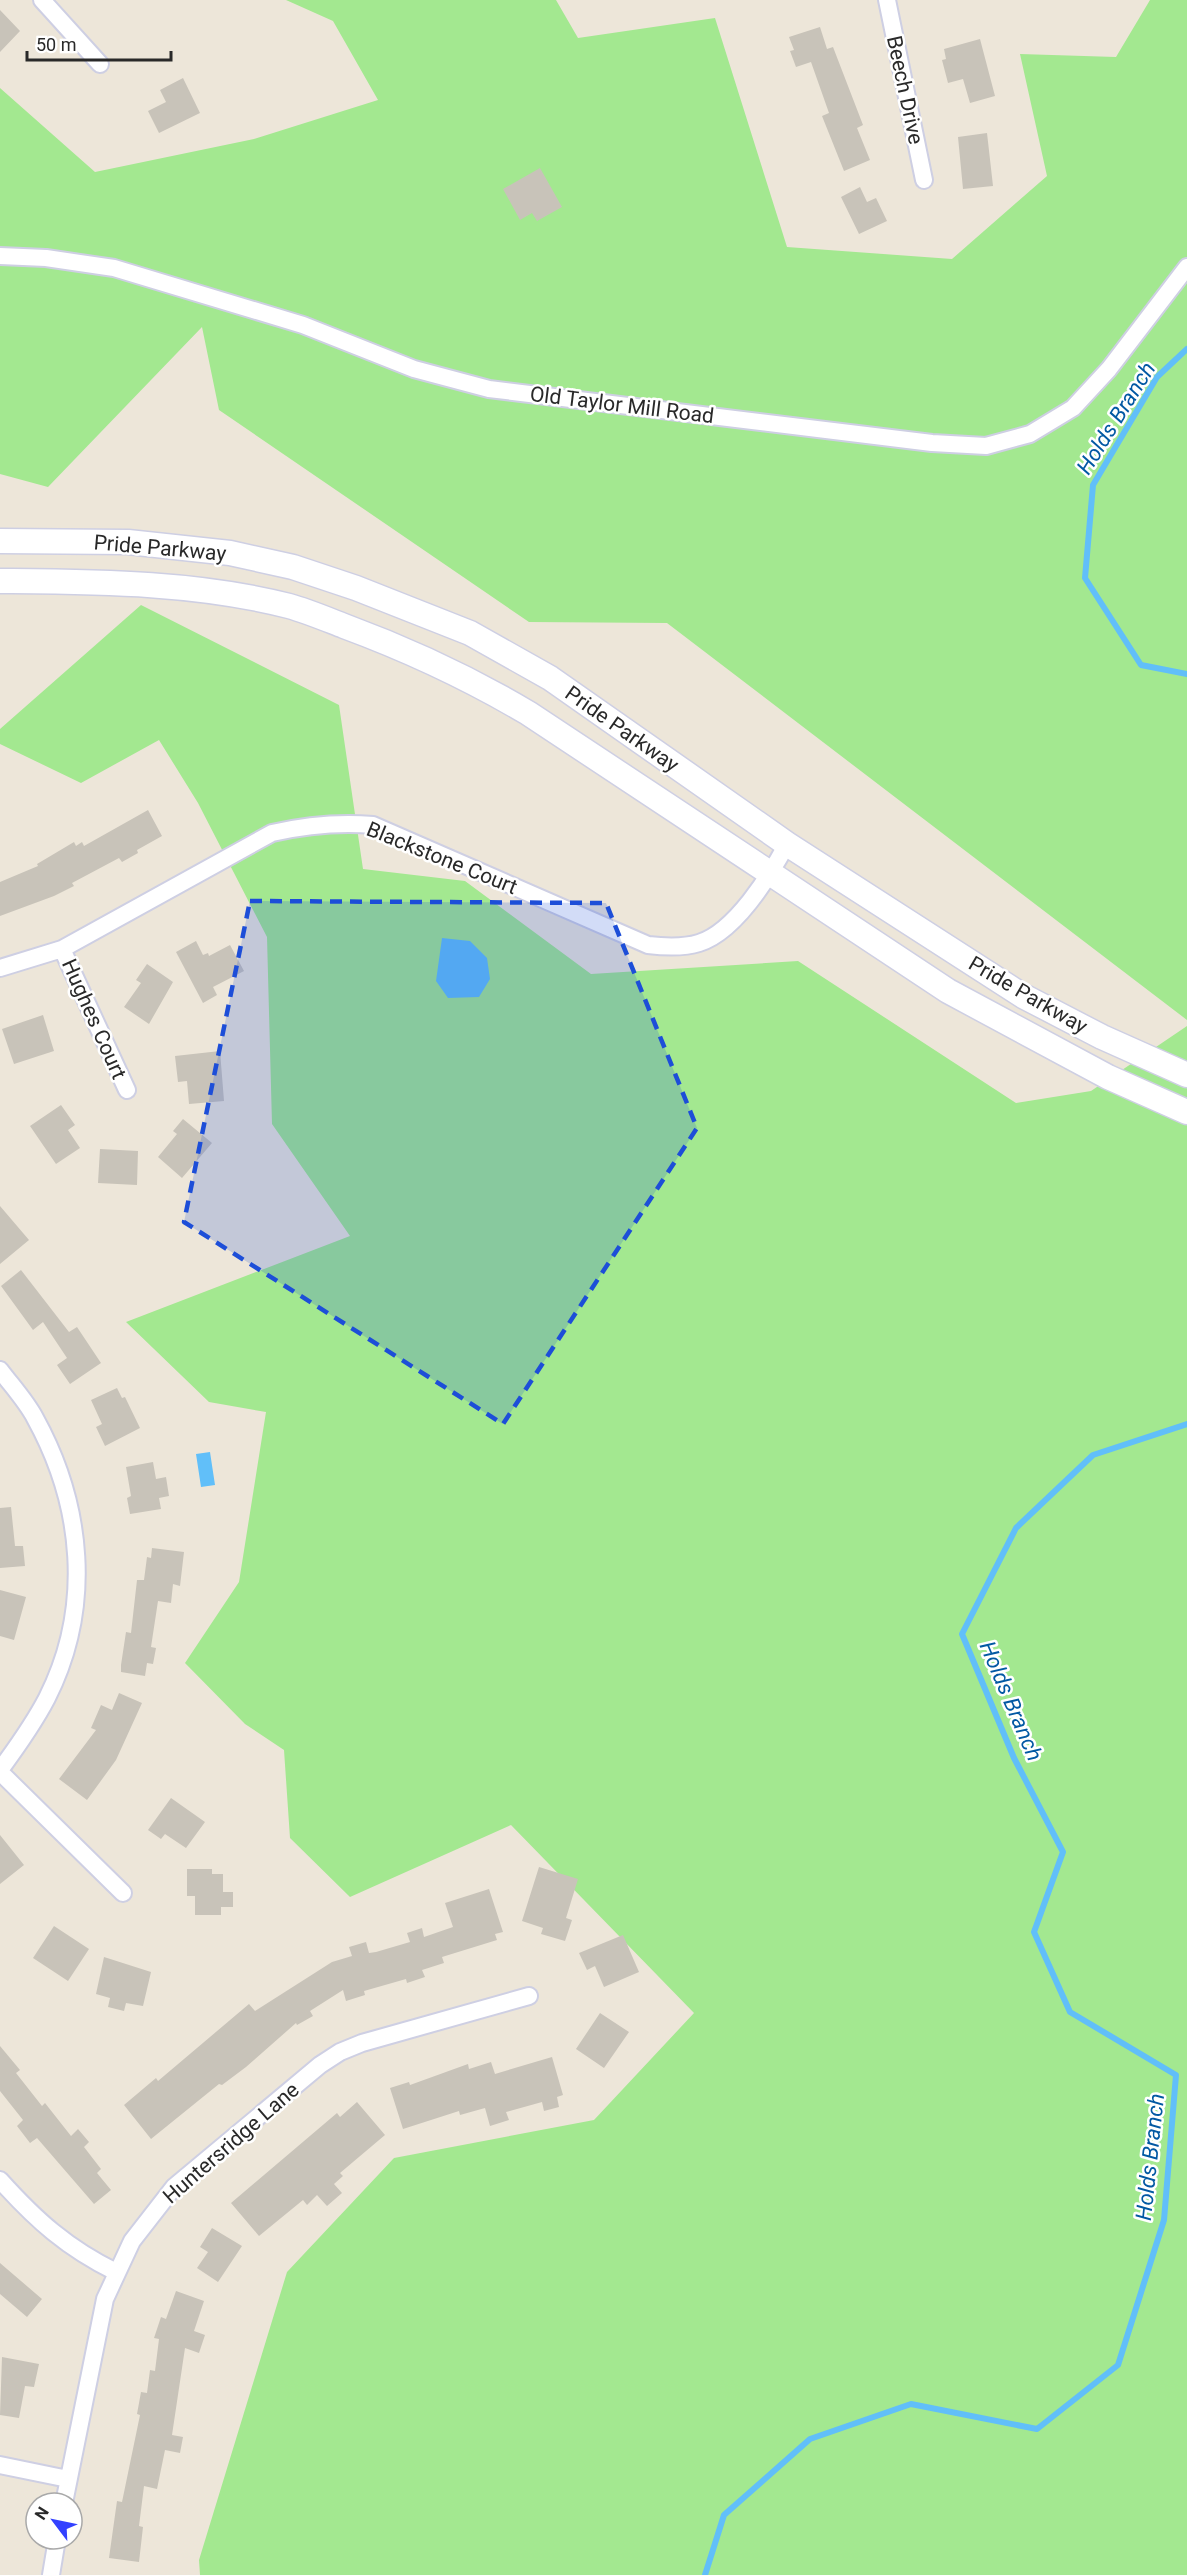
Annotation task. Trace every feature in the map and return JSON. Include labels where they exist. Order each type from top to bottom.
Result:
[{"type":"main road","name":"Pride Parkway","points":[[0,542],[128,542],[230,553],[294,567],[418,610],[470,633],[540,672],[787,844],[1023,996],[1102,1037],[1187,1076]]},
{"type":"main road","name":"Pride Parkway","points":[[0,581],[120,582],[221,593],[290,606],[364,633],[470,679],[528,713],[770,875],[989,1015],[1108,1077],[1187,1112]]},
{"type":"street","points":[[42,0],[100,64]]},
{"type":"street","name":"Beech Drive","points":[[887,0],[924,180]]},
{"type":"street","name":"Old Taylor Mill Road","points":[[0,256],[46,258],[114,268],[303,325],[414,369],[489,389],[921,442],[986,446],[1030,434],[1073,408],[1108,369],[1187,267]]},
{"type":"street","name":"Blackstone Court","points":[[0,968],[62,948],[272,833],[311,824],[341,822],[373,825],[648,945],[669,947],[700,943],[725,928],[770,875],[787,844]]},
{"type":"street","name":"Hughes Court","points":[[62,948],[126,1090]]},
{"type":"street","points":[[0,1370],[34,1416],[53,1454],[74,1522],[78,1560],[77,1599],[70,1638],[62,1662],[48,1697],[0,1771],[123,1893]]},
{"type":"street","name":"Huntersridge Lane","points":[[66,2491],[96,2333],[105,2300],[132,2241],[174,2187],[320,2065],[340,2052],[362,2043],[529,1996]]},
{"type":"street","points":[[0,2180],[49,2231],[82,2256],[116,2272]]},
{"type":"street","points":[[0,2465],[68,2479]]},
{"type":"street","points":[[51,2575],[55,2551]]},
{"type":"highlighted area","points":[[250,901],[606,903],[697,1128],[503,1424],[184,1222]]},
{"type":"green space","points":[[286,0],[556,0],[578,38],[715,18],[787,247],[952,259],[1047,176],[1020,54],[1116,57],[1150,0],[1187,0],[1187,1020],[667,623],[529,622],[219,410],[202,327],[48,487],[0,474],[0,88],[95,172],[254,139],[378,100],[333,21]]},
{"type":"green space","points":[[141,605],[339,705],[363,869],[465,881],[591,974],[798,961],[1016,1103],[1091,1091],[1187,1026],[1187,2575],[200,2575],[199,2560],[287,2272],[394,2158],[594,2120],[694,2013],[511,1825],[350,1897],[290,1838],[284,1750],[245,1724],[185,1663],[239,1582],[266,1412],[209,1402],[126,1322],[350,1236],[272,1124],[267,937],[198,803],[159,740],[81,783],[0,744],[0,729]]},
{"type":"water","points":[[442,938],[470,941],[487,958],[490,979],[479,997],[448,998],[436,981]]},
{"type":"water","points":[[210,1452],[215,1485],[201,1487],[196,1454]]},
{"type":"building","points":[[0,10],[20,31],[0,52]]},
{"type":"building","points":[[820,27],[827,49],[833,47],[863,125],[857,128],[870,160],[844,171],[822,116],[829,113],[811,62],[796,67],[790,51],[794,50],[789,37]]},
{"type":"building","points":[[980,39],[995,96],[970,103],[963,79],[948,83],[942,60],[946,59],[944,49]]},
{"type":"building","points":[[183,78],[200,113],[159,133],[148,111],[166,102],[160,90]]},
{"type":"building","points":[[987,133],[993,186],[963,189],[958,137]]},
{"type":"building","points":[[540,168],[562,207],[537,221],[532,213],[520,220],[503,189]]},
{"type":"building","points":[[860,187],[867,202],[876,198],[887,221],[859,234],[841,197]]},
{"type":"building","points":[[148,810],[162,836],[137,850],[138,853],[122,862],[119,858],[72,883],[74,886],[54,896],[0,916],[0,882],[38,866],[37,864],[74,842],[76,846],[82,842],[84,846]]},
{"type":"building","points":[[196,941],[203,955],[208,953],[209,956],[230,945],[244,971],[213,987],[217,995],[203,1003],[176,952]]},
{"type":"building","points":[[147,964],[173,982],[149,1024],[124,1007],[141,983],[136,980]]},
{"type":"building","points":[[43,1015],[54,1051],[14,1064],[2,1029]]},
{"type":"building","points":[[220,1051],[224,1101],[189,1104],[187,1081],[178,1082],[175,1056]]},
{"type":"building","points":[[61,1105],[75,1125],[68,1130],[80,1148],[56,1164],[30,1126]]},
{"type":"building","points":[[183,1119],[212,1143],[182,1178],[158,1157],[177,1134],[173,1131]]},
{"type":"building","points":[[100,1149],[138,1151],[137,1185],[98,1183]]},
{"type":"building","points":[[0,1206],[29,1240],[0,1264]]},
{"type":"building","points":[[21,1270],[69,1332],[77,1327],[101,1363],[70,1384],[57,1365],[67,1358],[43,1322],[33,1330],[1,1286]]},
{"type":"building","points":[[117,1388],[122,1398],[125,1397],[140,1428],[105,1446],[96,1427],[102,1424],[91,1400]]},
{"type":"building","points":[[153,1462],[156,1479],[166,1477],[169,1496],[159,1498],[161,1509],[130,1514],[127,1498],[131,1496],[126,1467]]},
{"type":"building","points":[[11,1507],[15,1546],[23,1546],[25,1566],[0,1568],[0,1508]]},
{"type":"building","points":[[152,1548],[184,1552],[180,1586],[173,1584],[171,1603],[158,1601],[151,1647],[156,1648],[153,1664],[147,1663],[145,1676],[121,1672],[121,1665],[126,1632],[131,1633],[137,1580],[144,1580],[147,1557],[151,1558]]},
{"type":"building","points":[[0,1590],[26,1597],[14,1640],[0,1636]]},
{"type":"building","points":[[119,1693],[142,1703],[116,1760],[87,1800],[59,1779],[96,1730],[91,1728],[101,1705],[112,1710]]},
{"type":"building","points":[[171,1798],[205,1822],[186,1848],[165,1834],[161,1839],[148,1830]]},
{"type":"building","points":[[0,1835],[24,1865],[0,1884]]},
{"type":"building","points":[[539,1867],[578,1879],[566,1918],[572,1920],[565,1941],[541,1934],[543,1928],[522,1921]]},
{"type":"building","points":[[187,1869],[212,1869],[212,1874],[223,1874],[223,1892],[233,1892],[233,1907],[221,1907],[221,1915],[195,1915],[195,1896],[187,1896]]},
{"type":"building","points":[[489,1889],[503,1932],[495,1934],[497,1940],[442,1957],[444,1963],[422,1970],[425,1977],[407,1983],[406,1979],[364,1991],[365,1995],[346,2001],[343,1990],[310,2011],[313,2016],[297,2025],[296,2023],[246,2067],[222,2085],[219,2084],[151,2139],[124,2105],[156,2078],[158,2081],[249,2004],[255,2011],[332,1962],[352,1956],[349,1947],[366,1942],[369,1953],[376,1952],[410,1942],[407,1933],[422,1928],[424,1937],[453,1927],[445,1903]]},
{"type":"building","points":[[54,1926],[89,1949],[68,1981],[33,1958]]},
{"type":"building","points":[[623,1935],[639,1972],[604,1987],[595,1966],[587,1970],[579,1953]]},
{"type":"building","points":[[104,1957],[151,1972],[143,2006],[126,2003],[124,2011],[108,2007],[110,1998],[96,1994]]},
{"type":"building","points":[[600,2013],[629,2032],[604,2068],[576,2049]]},
{"type":"building","points":[[0,2046],[20,2070],[16,2073],[42,2106],[45,2103],[71,2136],[78,2129],[89,2142],[84,2147],[101,2169],[97,2173],[111,2190],[94,2204],[37,2138],[30,2143],[17,2126],[23,2120],[0,2091]]},
{"type":"building","points":[[552,2057],[563,2095],[557,2097],[559,2107],[544,2111],[542,2102],[506,2112],[509,2120],[490,2126],[485,2108],[460,2115],[459,2111],[403,2129],[390,2088],[409,2082],[410,2085],[468,2064],[469,2069],[491,2062],[495,2074]]},
{"type":"building","points":[[357,2102],[385,2135],[340,2173],[343,2176],[334,2184],[342,2193],[327,2206],[317,2195],[307,2205],[303,2200],[259,2236],[231,2203],[337,2113],[340,2117]]},
{"type":"building","points":[[212,2228],[242,2246],[218,2282],[197,2268],[208,2252],[200,2247]]},
{"type":"building","points":[[0,2263],[42,2299],[27,2317],[0,2294]]},
{"type":"building","points":[[176,2291],[204,2301],[194,2331],[205,2335],[199,2353],[185,2348],[172,2435],[183,2437],[180,2453],[165,2450],[157,2489],[144,2486],[139,2526],[143,2527],[139,2562],[109,2558],[117,2501],[122,2502],[140,2415],[137,2414],[141,2392],[147,2393],[150,2370],[155,2371],[159,2339],[154,2338],[161,2317],[166,2319]]},
{"type":"building","points":[[2,2357],[39,2364],[34,2387],[25,2386],[19,2418],[0,2415]]},
{"type":"waterway","name":"Holds Branch","points":[[1187,349],[1157,377],[1093,485],[1085,578],[1141,665],[1187,674]]},
{"type":"waterway","name":"Holds Branch","points":[[705,2575],[724,2515],[810,2439],[911,2404],[1037,2429],[1118,2365],[1164,2220],[1176,2075],[1070,2012],[1034,1932],[1063,1852],[1014,1758],[962,1634],[1016,1528],[1093,1455],[1187,1424]]}]
